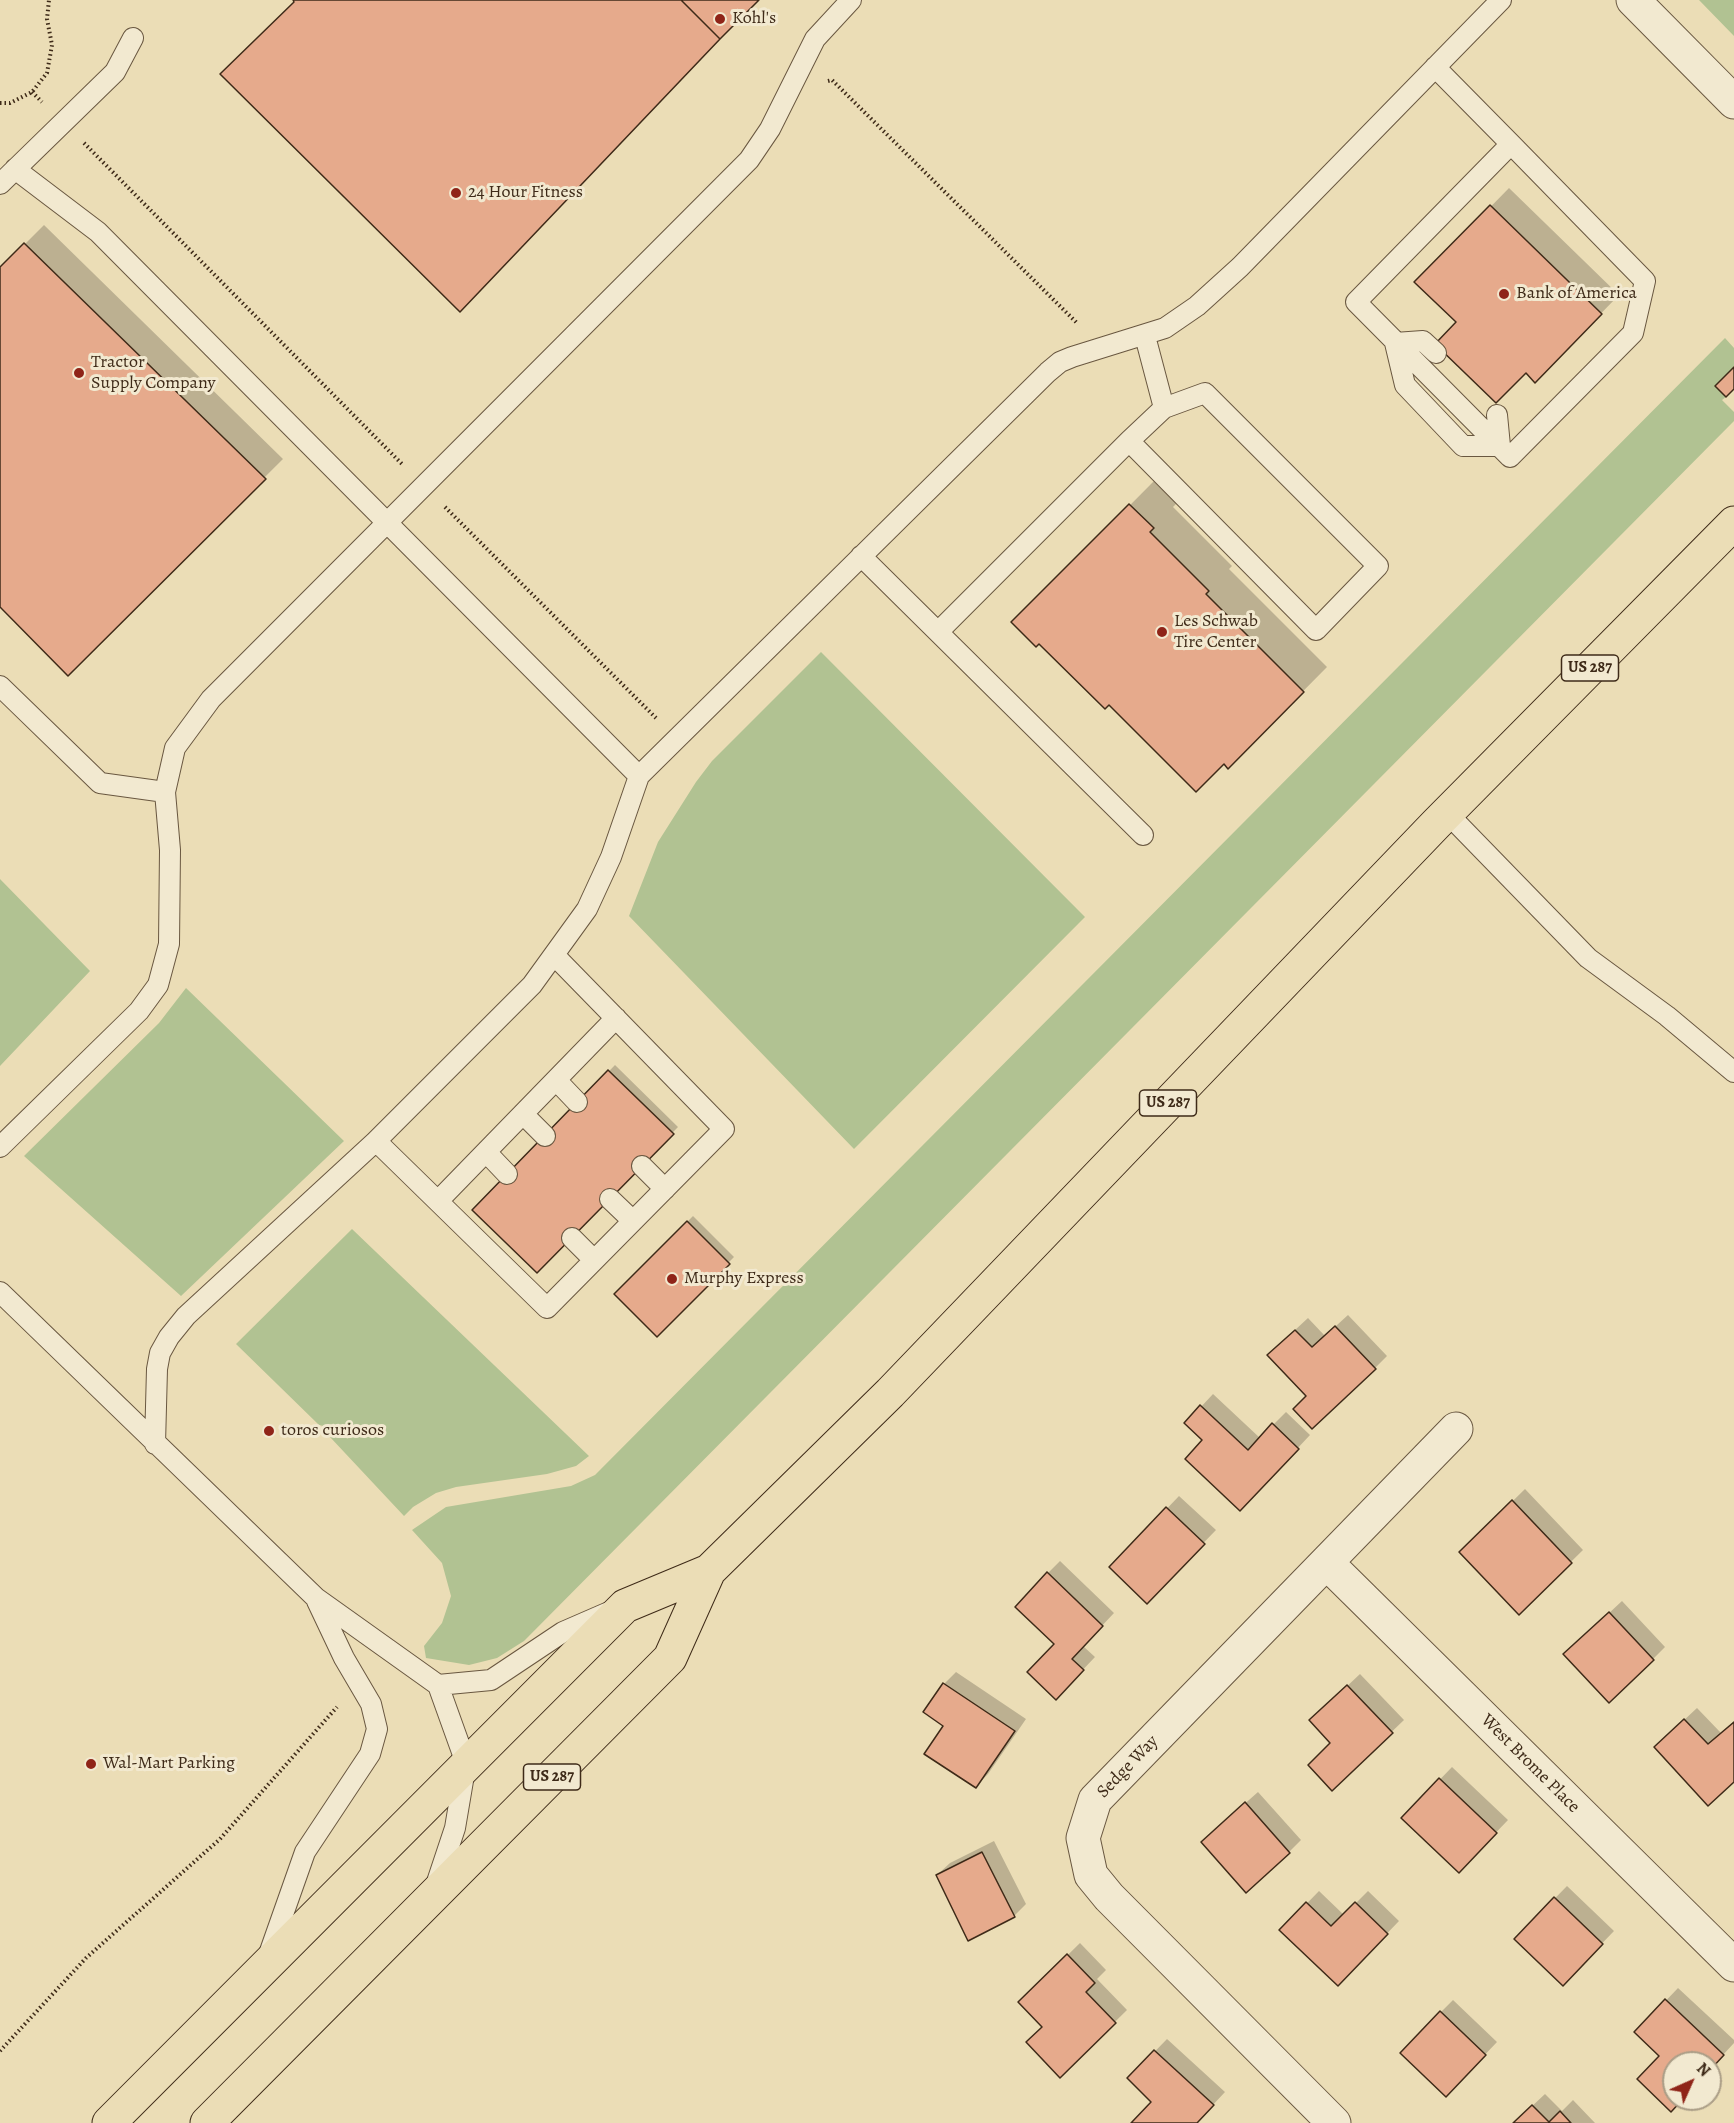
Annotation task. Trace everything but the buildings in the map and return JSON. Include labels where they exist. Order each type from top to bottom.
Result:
[{"type":"main road","name":"US 287","points":[[207,2123],[670,1658],[709,1570],[890,1393],[1447,813],[1734,522]]},
{"type":"main road","name":"US 287","points":[[110,2123],[625,1605],[709,1570]]},
{"type":"street","points":[[1633,0],[1734,102]]},
{"type":"street","name":"Sedge Way","points":[[1334,2123],[1109,1897],[1091,1875],[1083,1838],[1095,1800],[1456,1429]]},
{"type":"street","name":"West Brome Place","points":[[1327,1563],[1734,1965]]},
{"type":"lane","points":[[0,1147],[139,1011],[158,985],[169,944],[170,850],[165,792],[175,748],[211,699],[425,487],[749,159],[770,129],[815,39],[851,0]]},
{"type":"lane","points":[[155,1444],[157,1369],[160,1353],[169,1337],[186,1316],[376,1141],[506,1014],[555,956],[587,909],[611,857],[639,776],[1059,362],[1145,336],[1165,328],[1189,311],[1240,267],[1501,0]]},
{"type":"lane","points":[[0,184],[115,72],[133,38]]},
{"type":"lane","points":[[1435,68],[1511,144],[1645,281],[1633,333],[1510,458],[1356,302],[1511,144]]},
{"type":"lane","points":[[15,169],[98,232],[639,776]]},
{"type":"lane","points":[[1145,336],[1164,408]]},
{"type":"lane","points":[[1395,343],[1423,341],[1436,353]]},
{"type":"lane","points":[[938,632],[1129,441],[1164,408],[1205,393],[1378,566],[1316,630],[1129,441]]},
{"type":"lane","points":[[1497,415],[1500,446]]},
{"type":"lane","points":[[861,556],[1143,835]]},
{"type":"lane","points":[[0,686],[100,783],[165,792]]},
{"type":"lane","points":[[1447,813],[1588,958],[1667,1016],[1734,1072]]},
{"type":"lane","points":[[376,1141],[547,1308],[724,1129],[555,956]]},
{"type":"lane","points":[[438,1201],[616,1018]]},
{"type":"lane","points":[[555,1080],[577,1102]]},
{"type":"lane","points":[[523,1114],[544,1136]]},
{"type":"lane","points":[[486,1152],[507,1174]]},
{"type":"lane","points":[[642,1166],[665,1188]]},
{"type":"lane","points":[[610,1199],[633,1221]]},
{"type":"lane","points":[[572,1238],[594,1260]]},
{"type":"lane","points":[[0,1293],[316,1598],[438,1685],[466,1763],[455,1828],[433,1896]]},
{"type":"lane","points":[[264,1967],[305,1852],[370,1754],[376,1729],[371,1704],[344,1658],[316,1598]]},
{"type":"lane","points":[[438,1685],[491,1680],[563,1632],[625,1605]]},
{"type":"path","points":[[0,103],[10,104],[32,92],[47,73],[52,45],[47,19],[49,0]]},
{"type":"path","points":[[789,89],[832,80],[1067,311],[1099,350]]},
{"type":"path","points":[[32,92],[676,740]]},
{"type":"path","points":[[0,2051],[86,1958],[220,1839],[345,1698],[362,1688]]},
{"type":"green space","points":[[1699,0],[1734,0],[1734,36]]},
{"type":"green space","points":[[1725,338],[1734,348],[1734,367],[1715,386],[1726,397],[1722,400],[1734,412],[1734,421],[524,1641],[497,1658],[469,1665],[426,1658],[424,1646],[442,1623],[451,1596],[442,1563],[412,1530],[446,1507],[571,1486],[595,1475]]},
{"type":"green space","points":[[821,652],[1085,917],[854,1149],[629,916],[658,842],[696,782],[712,761]]},
{"type":"green space","points":[[0,879],[90,971],[0,1066]]},
{"type":"green space","points":[[186,988],[344,1141],[181,1296],[24,1156],[159,1023]]},
{"type":"green space","points":[[352,1229],[589,1456],[576,1466],[547,1474],[456,1487],[436,1493],[413,1507],[404,1516],[330,1437],[327,1427],[319,1425],[236,1344]]},
{"type":"place","name":"Kohl's","points":[[720,19]]},
{"type":"place","name":"24 Hour Fitness","points":[[456,193]]},
{"type":"place","name":"Bank of America","points":[[1504,294]]},
{"type":"place","name":"Tractor Supply Company","points":[[79,373]]},
{"type":"place","name":"Les Schwab Tire Center","points":[[1162,632]]},
{"type":"place","name":"Murphy Express","points":[[672,1279]]},
{"type":"place","name":"toros curiosos","points":[[269,1431]]},
{"type":"place","name":"Wal-Mart Parking","points":[[91,1764]]}]
